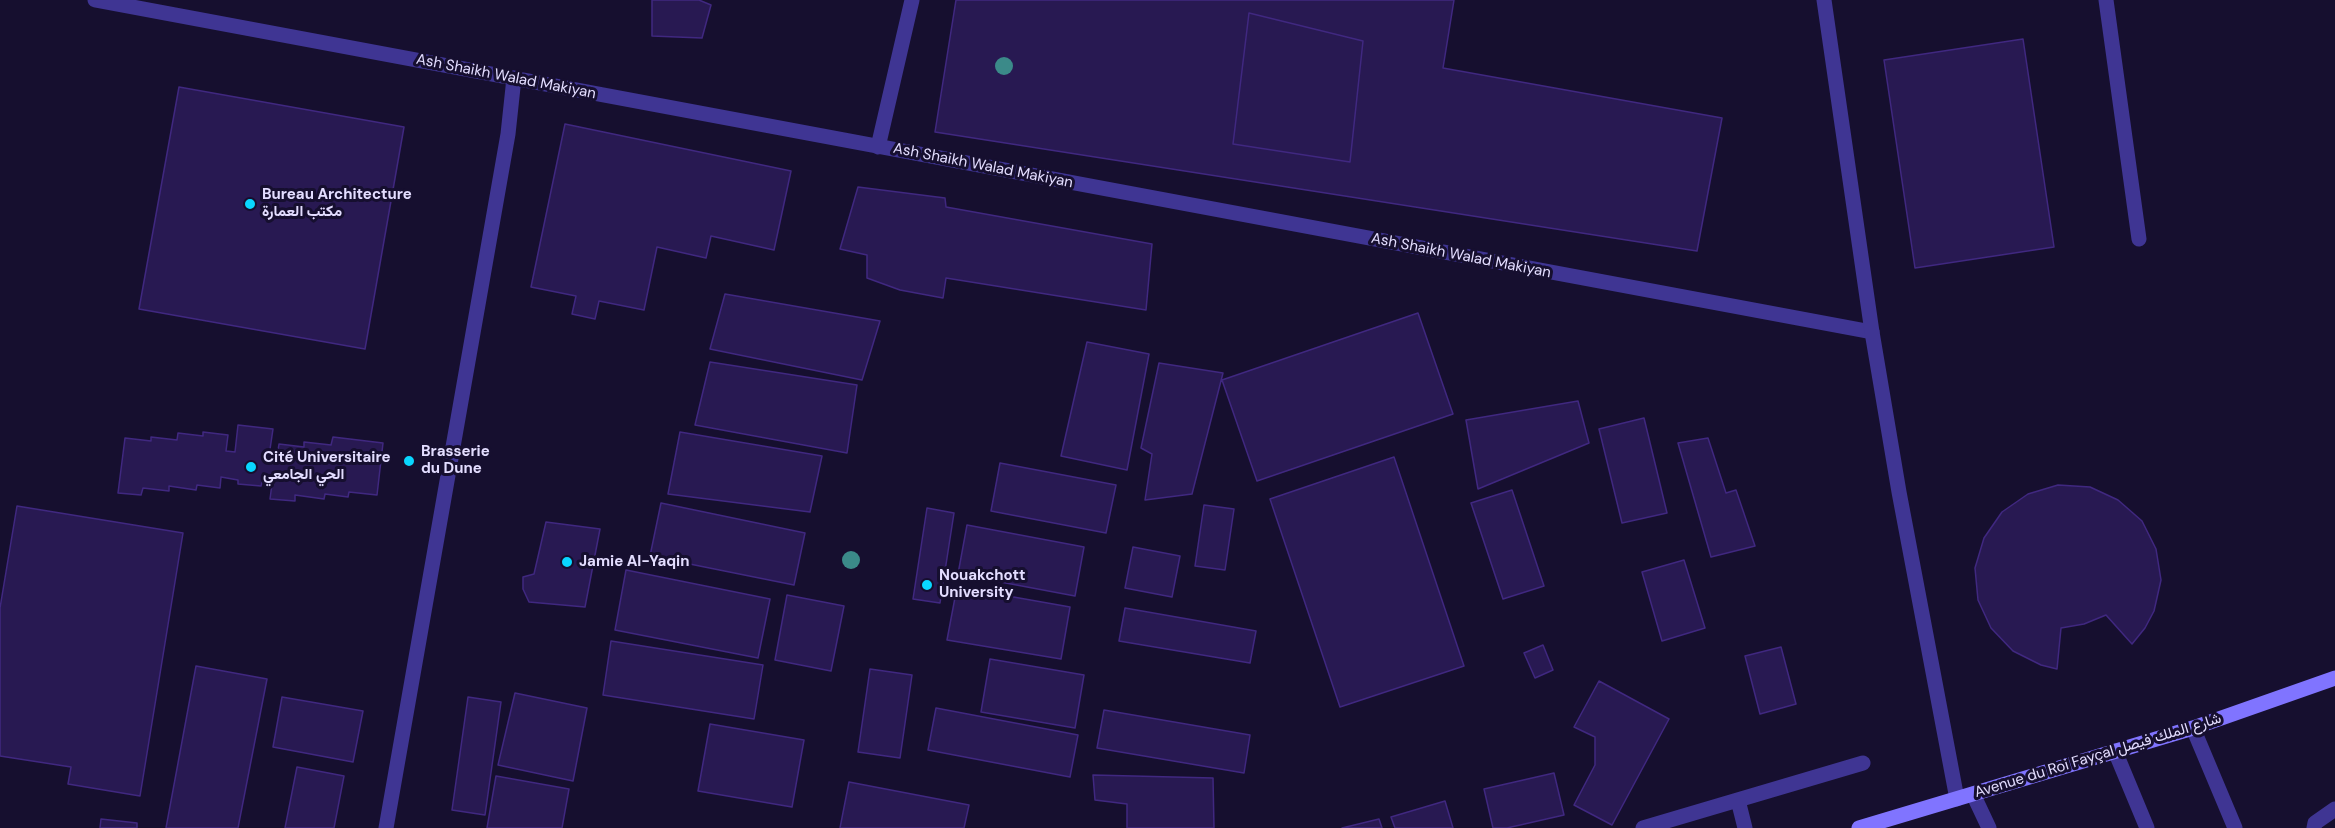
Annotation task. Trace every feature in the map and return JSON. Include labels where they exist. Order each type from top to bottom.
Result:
[{"type":"street","name":"Ash Shaikh Walad Makiyan","points":[[95,0],[1872,332]]},
{"type":"street","points":[[878,147],[912,0]]},
{"type":"street","points":[[1824,0],[1872,332],[1899,492],[1957,799]]},
{"type":"street","points":[[2106,0],[2139,239]]},
{"type":"street","points":[[386,828],[508,134],[514,78]]},
{"type":"street","name":"Avenue du Roi Fayçal شارع الملك فيصل","points":[[1859,828],[2193,728],[2335,678]]},
{"type":"street","points":[[2193,728],[2235,828]]},
{"type":"street","points":[[2115,751],[2147,828]]},
{"type":"street","points":[[1643,828],[1863,763]]},
{"type":"street","points":[[1973,794],[1989,828]]},
{"type":"street","points":[[1738,800],[1745,828]]},
{"type":"street","points":[[2314,828],[2315,823],[2335,809]]},
{"type":"building","points":[[652,0],[699,0],[711,5],[702,38],[652,36]]},
{"type":"building","points":[[956,0],[1454,0],[1443,68],[1722,118],[1697,251],[935,132]],"holes":[[[1249,13],[1363,41],[1350,162],[1233,144]]]},
{"type":"building","points":[[1249,13],[1363,41],[1350,162],[1233,144]]},
{"type":"building","points":[[2023,39],[2054,247],[1915,268],[1884,60]]},
{"type":"building","points":[[179,87],[404,127],[365,349],[139,309]]},
{"type":"building","points":[[565,124],[791,171],[774,250],[711,236],[706,258],[657,247],[644,310],[599,301],[595,319],[572,314],[576,296],[531,287]]},
{"type":"building","points":[[858,187],[945,198],[946,207],[1152,244],[1146,310],[946,278],[943,298],[900,290],[867,278],[867,255],[840,249]]},
{"type":"building","points":[[725,294],[880,321],[862,380],[710,349]]},
{"type":"building","points":[[1418,313],[1453,414],[1257,481],[1222,380]]},
{"type":"building","points":[[1087,342],[1149,354],[1127,470],[1061,456]]},
{"type":"building","points":[[710,362],[857,385],[847,453],[695,425]]},
{"type":"building","points":[[1159,363],[1223,373],[1192,494],[1145,500],[1152,454],[1141,448]]},
{"type":"building","points":[[1578,401],[1589,443],[1478,489],[1466,420]]},
{"type":"building","points":[[1644,418],[1667,513],[1622,523],[1599,429]]},
{"type":"building","name":"Cité Universitaire الحي الجامعي","points":[[238,425],[273,429],[269,456],[277,457],[279,444],[304,447],[304,442],[331,445],[333,437],[383,443],[377,495],[349,492],[348,497],[325,494],[324,499],[295,495],[295,501],[270,499],[272,484],[262,482],[261,486],[238,484],[238,480],[221,477],[220,488],[197,485],[196,490],[169,486],[169,491],[143,488],[141,495],[118,493],[125,438],[151,441],[151,437],[177,440],[178,433],[203,436],[203,432],[228,435],[226,451],[235,452]]},
{"type":"building","points":[[680,432],[822,456],[810,512],[668,494]]},
{"type":"building","points":[[1708,438],[1726,493],[1736,490],[1755,546],[1711,557],[1678,443]]},
{"type":"building","points":[[1394,457],[1464,666],[1340,707],[1270,499]]},
{"type":"building","points":[[1000,463],[1116,485],[1106,533],[991,511]]},
{"type":"building","points":[[2058,485],[2090,487],[2118,500],[2142,521],[2156,549],[2161,580],[2154,611],[2145,628],[2132,644],[2106,615],[2084,624],[2061,628],[2057,669],[2041,665],[2013,651],[1991,628],[1978,600],[1975,568],[1984,538],[2002,512],[2028,494]]},
{"type":"building","points":[[1512,490],[1544,586],[1503,599],[1471,503]]},
{"type":"building","points":[[661,503],[805,533],[794,585],[650,556]]},
{"type":"building","points":[[1204,505],[1234,509],[1225,570],[1195,566]]},
{"type":"building","points":[[17,506],[183,533],[140,796],[68,784],[71,767],[0,756],[0,608]]},
{"type":"building","points":[[927,508],[954,513],[940,603],[913,599]]},
{"type":"building","points":[[546,522],[600,529],[585,607],[529,602],[523,589],[523,577],[534,574]]},
{"type":"building","points":[[967,525],[1084,547],[1075,596],[958,574]]},
{"type":"building","points":[[1133,547],[1180,556],[1172,597],[1125,588]]},
{"type":"building","points":[[1684,560],[1705,628],[1662,641],[1642,572]]},
{"type":"building","points":[[626,570],[770,599],[758,658],[615,630]]},
{"type":"building","points":[[957,587],[1070,607],[1061,659],[947,640]]},
{"type":"building","points":[[787,595],[844,606],[831,671],[775,660]]},
{"type":"building","points":[[1125,608],[1256,631],[1250,663],[1119,641]]},
{"type":"building","points":[[611,641],[763,665],[754,719],[603,695]]},
{"type":"building","points":[[1543,645],[1553,670],[1535,678],[1524,653]]},
{"type":"building","points":[[1781,647],[1796,704],[1760,714],[1745,656]]},
{"type":"building","points":[[990,659],[1084,675],[1075,728],[981,712]]},
{"type":"building","points":[[196,666],[267,679],[238,828],[166,828]]},
{"type":"building","points":[[870,669],[912,675],[900,758],[858,752]]},
{"type":"building","points":[[1599,681],[1669,719],[1612,825],[1574,805],[1595,765],[1595,737],[1574,727]]},
{"type":"building","points":[[515,693],[587,708],[573,781],[498,765]]},
{"type":"building","points":[[282,697],[363,711],[353,762],[273,747]]},
{"type":"building","points":[[468,697],[501,702],[485,815],[452,810]]},
{"type":"building","points":[[936,708],[1078,735],[1070,777],[928,750]]},
{"type":"building","points":[[1104,710],[1250,735],[1244,773],[1097,748]]},
{"type":"building","points":[[710,724],[804,740],[792,807],[698,791]]},
{"type":"building","points":[[297,767],[344,776],[334,828],[285,828]]},
{"type":"building","points":[[1554,773],[1564,815],[1507,828],[1493,828],[1484,789]]},
{"type":"building","points":[[1093,775],[1213,778],[1214,828],[1127,828],[1127,804],[1095,800]]},
{"type":"building","points":[[496,776],[569,789],[562,828],[487,828]]},
{"type":"building","points":[[849,782],[969,805],[964,828],[840,828]]},
{"type":"building","points":[[1445,801],[1453,828],[1395,828],[1391,817]]},
{"type":"building","points":[[101,819],[137,823],[137,828],[100,828]]},
{"type":"building","points":[[1379,819],[1382,828],[1342,828]]},
{"type":"place","name":"Bureau Architecture مكتب العمارة","points":[[250,204]]},
{"type":"place","name":"Brasserie du Dune","points":[[409,461]]},
{"type":"place","name":"Cité Universitaire الحي الجامعي","points":[[251,467]]},
{"type":"place","name":"Jamie Al-Yaqin","points":[[567,562]]},
{"type":"place","name":"Nouakchott University","points":[[927,585]]}]
